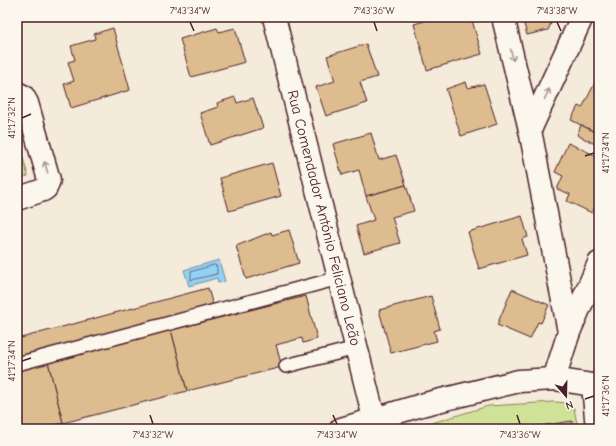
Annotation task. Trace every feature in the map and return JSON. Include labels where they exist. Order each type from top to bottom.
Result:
[{"type":"street","name":"Rua Comendador António Feliciano Leão","points":[[274,17],[374,418]]},
{"type":"street","points":[[503,17],[530,130],[569,332]]},
{"type":"street","points":[[530,130],[582,17]]},
{"type":"street","points":[[17,93],[23,96],[27,103],[49,180],[43,190],[17,199]]},
{"type":"street","points":[[554,379],[569,332],[597,270]]},
{"type":"street","points":[[340,429],[374,418],[501,384],[537,378],[554,379],[596,386],[597,429]]},
{"type":"lane","points":[[17,364],[339,278]]},
{"type":"lane","points":[[286,366],[356,348]]},
{"type":"green space","points":[[17,135],[28,176],[17,179]]},
{"type":"green space","points":[[554,402],[568,403],[574,408],[578,429],[412,429],[488,406]]},
{"type":"water","points":[[219,260],[225,281],[218,283],[217,278],[189,286],[184,270]]},
{"type":"building","points":[[443,17],[444,22],[460,17],[471,17],[482,54],[427,70],[414,24]]},
{"type":"building","points":[[522,17],[554,17],[548,30],[527,35]]},
{"type":"building","points":[[113,28],[130,90],[71,108],[64,84],[74,81],[68,62],[75,60],[71,46],[95,39],[94,34]]},
{"type":"building","points":[[217,28],[219,32],[235,28],[245,62],[191,77],[180,39]]},
{"type":"building","points":[[366,44],[377,77],[360,82],[367,103],[326,116],[316,87],[335,81],[327,56]]},
{"type":"building","points":[[596,81],[599,83],[599,134],[571,120],[578,106],[582,108]]},
{"type":"building","points":[[466,82],[468,88],[484,84],[497,124],[461,136],[446,89]]},
{"type":"building","points":[[235,97],[237,103],[253,98],[263,128],[210,145],[200,113],[218,107],[217,103]]},
{"type":"building","points":[[581,125],[599,134],[599,146],[577,135]]},
{"type":"building","points":[[371,133],[379,160],[396,155],[406,185],[366,196],[359,170],[342,175],[333,144]]},
{"type":"building","points":[[568,143],[599,157],[599,198],[592,213],[567,201],[570,194],[557,189],[563,176],[555,172]]},
{"type":"building","points":[[272,163],[281,196],[229,211],[220,178]]},
{"type":"building","points":[[406,185],[414,211],[392,217],[400,243],[364,253],[356,226],[374,220],[366,196]]},
{"type":"building","points":[[522,216],[528,237],[522,239],[527,255],[479,269],[468,232]]},
{"type":"building","points":[[289,230],[299,263],[246,279],[236,246],[271,232],[272,235]]},
{"type":"building","points":[[208,288],[213,306],[17,358],[17,339]]},
{"type":"building","points":[[512,289],[549,305],[541,323],[538,322],[530,339],[497,325]]},
{"type":"building","points":[[306,296],[317,339],[303,343],[302,338],[276,345],[282,367],[187,391],[171,330]]},
{"type":"building","points":[[431,296],[440,329],[434,331],[437,341],[391,353],[379,310]]},
{"type":"building","points":[[171,330],[187,391],[63,423],[48,362]]},
{"type":"building","points":[[48,362],[63,423],[39,429],[17,429],[17,370]]},
{"type":"building","points":[[572,421],[573,429],[540,429],[540,426]]},
{"type":"building","points":[[540,426],[540,429],[518,429]]}]
